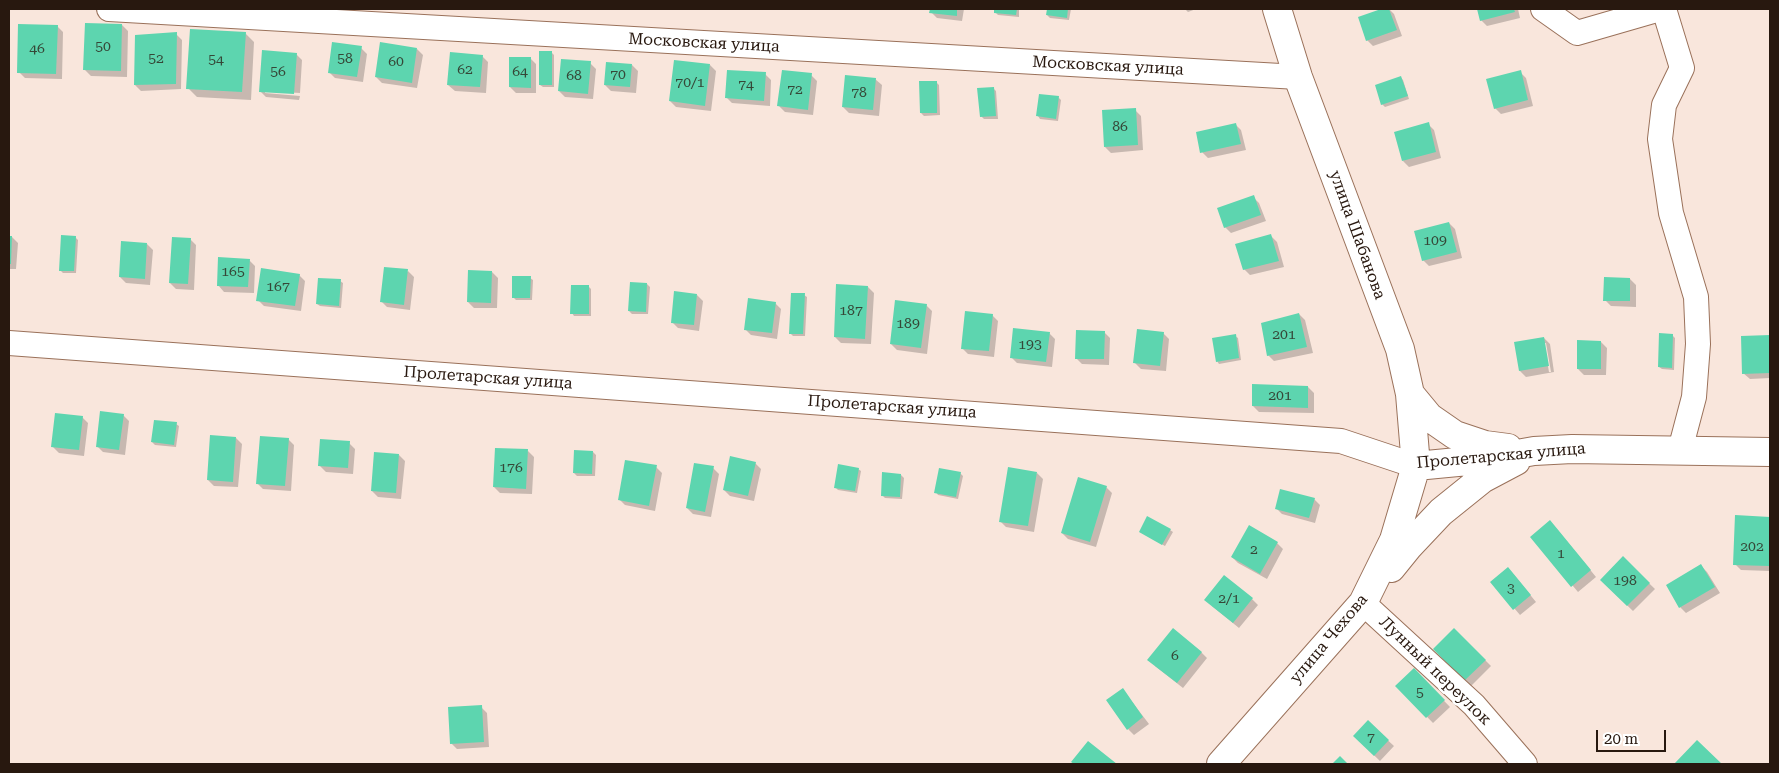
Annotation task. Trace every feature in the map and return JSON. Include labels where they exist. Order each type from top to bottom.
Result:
[{"type":"street","name":"Московская улица","points":[[109,9],[1298,77]]},
{"type":"street","name":"улица Шабанова","points":[[1277,9],[1298,77],[1400,349],[1410,394],[1416,466]]},
{"type":"street","points":[[1543,9],[1577,33],[1660,9]]},
{"type":"street","points":[[1664,9],[1682,68],[1664,105],[1660,139],[1671,213],[1696,297],[1698,344],[1694,397],[1680,450]]},
{"type":"street","name":"Пролетарская улица","points":[[9,342],[1341,440],[1416,466],[1572,448],[1770,452]]},
{"type":"street","points":[[1410,394],[1429,417],[1455,435],[1485,446],[1534,451]]},
{"type":"street","points":[[1363,603],[1408,547],[1441,512],[1482,479],[1534,451]]},
{"type":"street","name":"улица Чехова","points":[[1221,764],[1363,603],[1394,540],[1416,466]]},
{"type":"street","name":"Лунный переулок","points":[[1363,603],[1474,705],[1526,764]]},
{"type":"building","points":[[930,9],[957,9],[957,16],[929,13]]},
{"type":"building","points":[[994,9],[1017,9],[1016,15],[994,13]]},
{"type":"building","points":[[1047,9],[1068,9],[1067,18],[1046,15]]},
{"type":"building","points":[[1381,9],[1389,9],[1397,30],[1366,41],[1358,17]]},
{"type":"building","points":[[1477,9],[1514,9],[1515,12],[1480,21]]},
{"type":"building","points":[[85,23],[122,24],[121,71],[83,70]]},
{"type":"building","points":[[18,24],[58,25],[56,74],[17,73]]},
{"type":"building","points":[[190,29],[246,32],[242,92],[186,89]]},
{"type":"building","points":[[177,32],[176,84],[134,85],[135,35]]},
{"type":"building","points":[[332,42],[362,46],[357,77],[328,73]]},
{"type":"building","points":[[380,42],[417,48],[412,83],[375,77]]},
{"type":"building","points":[[262,50],[297,53],[294,94],[259,92]]},
{"type":"building","points":[[539,51],[552,51],[552,85],[539,85]]},
{"type":"building","points":[[450,52],[483,55],[480,87],[447,85]]},
{"type":"building","points":[[509,57],[531,57],[531,88],[509,87]]},
{"type":"building","points":[[561,59],[591,61],[588,94],[558,91]]},
{"type":"building","points":[[674,60],[710,64],[705,106],[669,101]]},
{"type":"building","points":[[606,62],[632,64],[630,87],[604,85]]},
{"type":"building","points":[[727,70],[766,72],[764,101],[725,98]]},
{"type":"building","points":[[782,70],[812,73],[808,110],[777,106]]},
{"type":"building","points":[[1521,70],[1528,100],[1494,109],[1486,79]]},
{"type":"building","points":[[845,75],[876,78],[873,110],[842,107]]},
{"type":"building","points":[[1401,76],[1408,96],[1381,105],[1375,85]]},
{"type":"building","points":[[919,81],[937,81],[937,113],[920,113]]},
{"type":"building","points":[[994,87],[996,116],[980,117],[977,88]]},
{"type":"building","points":[[1039,94],[1059,96],[1056,119],[1036,116]]},
{"type":"building","points":[[1136,108],[1138,145],[1104,147],[1102,110]]},
{"type":"building","points":[[1429,122],[1436,152],[1402,161],[1394,132]]},
{"type":"building","points":[[1236,123],[1241,144],[1200,153],[1196,132]]},
{"type":"building","points":[[1254,195],[1261,215],[1224,228],[1217,208]]},
{"type":"building","points":[[1449,222],[1457,252],[1422,261],[1414,231]]},
{"type":"building","points":[[1271,234],[1279,261],[1243,270],[1235,244]]},
{"type":"building","points":[[61,235],[76,236],[74,271],[59,271]]},
{"type":"building","points":[[9,236],[12,236],[11,264],[9,264]]},
{"type":"building","points":[[172,237],[191,238],[188,284],[169,283]]},
{"type":"building","points":[[121,241],[147,243],[145,279],[119,277]]},
{"type":"building","points":[[218,257],[250,259],[248,287],[217,286]]},
{"type":"building","points":[[384,267],[408,269],[404,305],[380,302]]},
{"type":"building","points":[[261,268],[300,274],[295,306],[256,301]]},
{"type":"building","points":[[468,270],[492,271],[491,303],[467,302]]},
{"type":"building","points":[[512,276],[531,276],[530,298],[512,298]]},
{"type":"building","points":[[1604,277],[1630,278],[1630,301],[1603,301]]},
{"type":"building","points":[[318,278],[341,279],[339,306],[316,304]]},
{"type":"building","points":[[630,282],[647,283],[646,312],[628,311]]},
{"type":"building","points":[[836,284],[868,286],[865,339],[834,337]]},
{"type":"building","points":[[571,285],[589,285],[589,314],[570,314]]},
{"type":"building","points":[[674,291],[697,294],[694,325],[671,323]]},
{"type":"building","points":[[791,293],[805,293],[803,334],[789,334]]},
{"type":"building","points":[[748,298],[776,302],[772,333],[744,330]]},
{"type":"building","points":[[895,300],[927,304],[921,348],[890,344]]},
{"type":"building","points":[[965,311],[993,314],[989,351],[961,349]]},
{"type":"building","points":[[1299,313],[1307,347],[1267,356],[1261,323]]},
{"type":"building","points":[[1013,328],[1050,332],[1046,362],[1010,358]]},
{"type":"building","points":[[1137,329],[1164,332],[1160,366],[1133,363]]},
{"type":"building","points":[[1076,330],[1105,331],[1104,359],[1075,359]]},
{"type":"building","points":[[1659,333],[1673,334],[1672,368],[1658,367]]},
{"type":"building","points":[[1236,334],[1239,358],[1216,362],[1212,338]]},
{"type":"building","points":[[1770,335],[1770,373],[1742,374],[1741,336]]},
{"type":"building","points":[[1544,337],[1549,366],[1519,371],[1514,342]]},
{"type":"building","points":[[1577,340],[1601,341],[1601,369],[1577,369]]},
{"type":"building","points":[[1252,384],[1308,386],[1308,408],[1252,406]]},
{"type":"building","points":[[100,411],[124,414],[119,450],[96,447]]},
{"type":"building","points":[[55,413],[83,416],[79,450],[51,447]]},
{"type":"building","points":[[154,420],[177,422],[174,445],[151,442]]},
{"type":"building","points":[[210,435],[236,437],[233,482],[207,480]]},
{"type":"building","points":[[260,436],[289,438],[285,486],[256,484]]},
{"type":"building","points":[[320,439],[350,441],[348,468],[318,466]]},
{"type":"building","points":[[495,448],[528,449],[526,489],[493,487]]},
{"type":"building","points":[[574,450],[593,451],[592,474],[573,473]]},
{"type":"building","points":[[374,452],[399,454],[396,493],[371,491]]},
{"type":"building","points":[[730,456],[756,462],[748,496],[723,490]]},
{"type":"building","points":[[625,460],[657,465],[649,506],[618,500]]},
{"type":"building","points":[[694,463],[714,466],[705,512],[686,508]]},
{"type":"building","points":[[838,464],[859,468],[855,491],[834,488]]},
{"type":"building","points":[[1008,467],[1037,472],[1028,526],[999,522]]},
{"type":"building","points":[[939,468],[961,472],[956,497],[934,493]]},
{"type":"building","points":[[882,472],[901,474],[900,497],[881,496]]},
{"type":"building","points":[[1078,477],[1107,486],[1090,542],[1061,533]]},
{"type":"building","points":[[1280,489],[1315,498],[1309,518],[1275,509]]},
{"type":"building","points":[[1735,515],[1770,517],[1769,566],[1733,565]]},
{"type":"building","points":[[1147,516],[1171,529],[1162,545],[1139,532]]},
{"type":"building","points":[[1550,520],[1591,570],[1571,587],[1530,537]]},
{"type":"building","points":[[1249,525],[1278,542],[1260,574],[1231,557]]},
{"type":"building","points":[[1623,556],[1650,583],[1627,606],[1600,580]]},
{"type":"building","points":[[1701,564],[1715,587],[1679,608],[1666,585]]},
{"type":"building","points":[[1508,567],[1531,595],[1513,610],[1490,582]]},
{"type":"building","points":[[1224,575],[1253,598],[1233,623],[1204,600]]},
{"type":"building","points":[[1173,628],[1202,652],[1177,683],[1147,660]]},
{"type":"building","points":[[1454,628],[1486,660],[1464,681],[1433,649]]},
{"type":"building","points":[[1414,668],[1445,700],[1426,718],[1395,686]]},
{"type":"building","points":[[1123,688],[1143,717],[1127,730],[1106,700]]},
{"type":"building","points":[[482,705],[484,742],[450,744],[448,707]]},
{"type":"building","points":[[1368,720],[1389,740],[1374,756],[1353,736]]},
{"type":"building","points":[[1697,740],[1722,764],[1674,764]]},
{"type":"building","points":[[1088,741],[1117,764],[1074,764],[1071,762]]},
{"type":"building","points":[[1340,756],[1348,764],[1332,764]]}]
